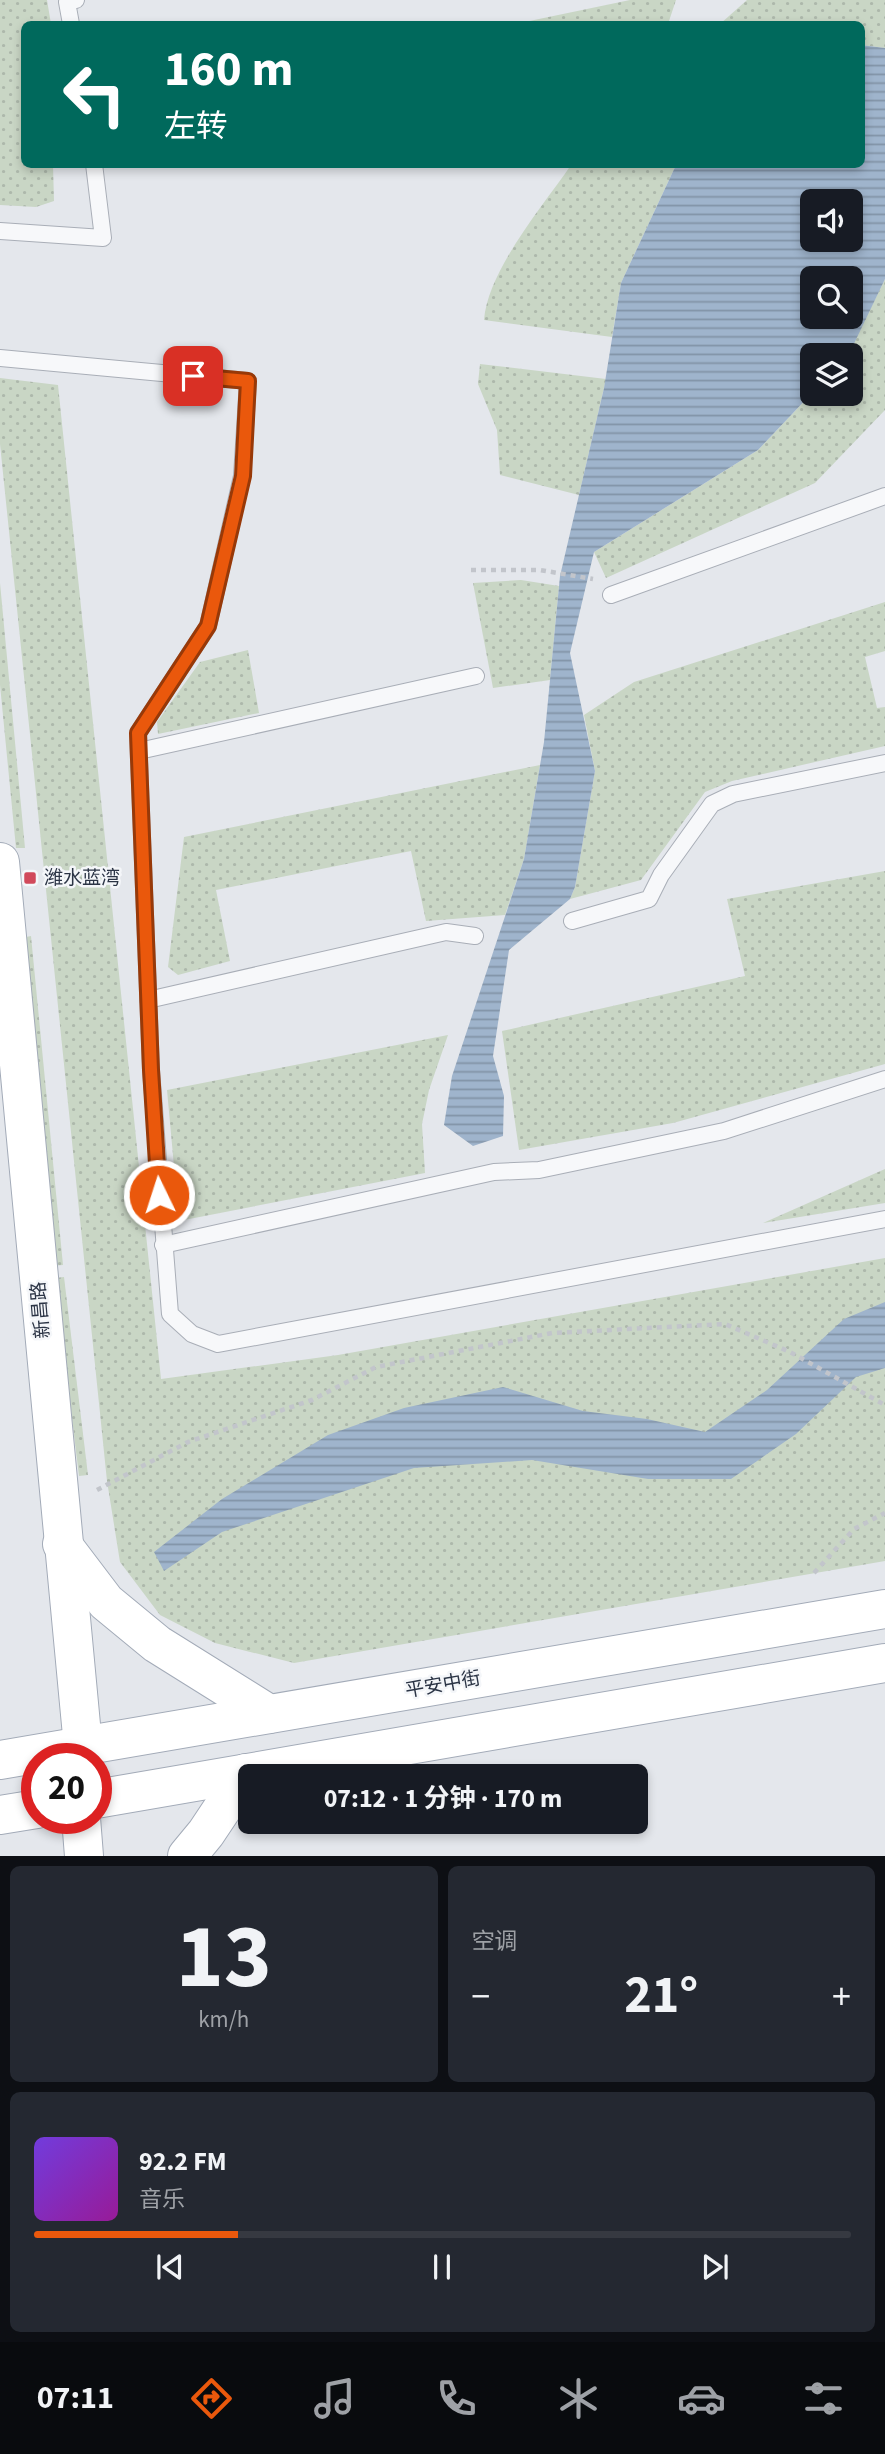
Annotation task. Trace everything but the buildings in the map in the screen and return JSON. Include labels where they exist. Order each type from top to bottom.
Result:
[{"type":"main road","name":"新昌路","points":[[0,862],[81,1743]]},
{"type":"main road","points":[[62,1544],[106,1602],[136,1627],[157,1644],[269,1714]]},
{"type":"main road","name":"平安中街","points":[[112,1746],[269,1714],[885,1609]]},
{"type":"main road","points":[[298,1764],[885,1663]]},
{"type":"main road","name":"平安中街","points":[[0,1760],[21,1758]]},
{"type":"main road","points":[[112,1795],[238,1774]]},
{"type":"main road","points":[[187,1856],[238,1785]]},
{"type":"main road","points":[[0,1815],[21,1812]]},
{"type":"main road","points":[[82,1834],[84,1856]]},
{"type":"lane","points":[[70,21],[67,2],[76,0]]},
{"type":"lane","points":[[0,231],[103,238],[94,168]]},
{"type":"lane","points":[[0,358],[248,381],[243,476],[208,626],[138,733],[148,1000],[163,1245],[170,1314],[192,1334],[218,1344],[885,1219]]},
{"type":"lane","points":[[611,595],[885,496]]},
{"type":"lane","points":[[139,751],[476,676]]},
{"type":"lane","points":[[572,921],[649,899],[661,875],[712,804],[733,794],[885,763]]},
{"type":"lane","points":[[148,1000],[446,932],[475,936]]},
{"type":"lane","points":[[163,1245],[494,1172],[539,1170],[724,1131],[885,1079]]},
{"type":"path","points":[[471,570],[540,570],[599,580]]},
{"type":"path","points":[[97,1490],[188,1442],[312,1400],[376,1367],[552,1333],[725,1324],[798,1356],[885,1405]]},
{"type":"path","points":[[814,1573],[854,1529],[885,1513]]},
{"type":"green space","points":[[0,0],[47,0],[50,21],[21,21],[21,168],[53,168],[54,201],[36,207],[0,205]]},
{"type":"green space","points":[[630,0],[676,0],[669,21],[529,21]]},
{"type":"green space","points":[[747,0],[885,0],[885,48],[865,46],[865,21],[723,21]]},
{"type":"green space","points":[[569,168],[675,168],[621,283],[612,337],[484,320],[495,280],[532,219]]},
{"type":"green space","points":[[885,279],[885,410],[815,483],[606,578],[594,552],[758,450],[800,406],[863,406],[863,343],[853,343],[860,329],[863,329],[863,323]]},
{"type":"green space","points":[[480,364],[606,379],[579,495],[500,475],[497,430],[478,384]]},
{"type":"green space","points":[[0,378],[58,385],[161,1379],[338,1355],[885,1258],[885,1561],[294,1663],[215,1643],[160,1615],[120,1562],[107,1481],[0,444]]},
{"type":"green space","points":[[521,580],[559,586],[550,680],[493,688],[473,583]]},
{"type":"green space","points":[[0,583],[25,848],[16,848],[0,685]]},
{"type":"green space","points":[[885,602],[885,651],[865,657],[877,708],[885,707],[885,746],[732,781],[705,792],[641,880],[570,899],[575,887],[595,771],[584,715],[634,682]]},
{"type":"green space","points":[[248,650],[259,713],[158,734],[157,722],[200,662]]},
{"type":"green space","points":[[540,765],[524,859],[505,915],[426,921],[411,851],[216,890],[230,961],[178,975],[168,967],[184,837]]},
{"type":"green space","points":[[885,871],[885,1064],[673,1123],[519,1150],[502,1031],[745,976],[727,899]]},
{"type":"green space","points":[[31,936],[63,1265],[52,1266],[21,938]]},
{"type":"green space","points":[[448,1035],[429,1090],[422,1124],[425,1173],[179,1221],[167,1090]]},
{"type":"green space","points":[[885,1169],[885,1203],[763,1223]]},
{"type":"green space","points":[[64,1277],[88,1475],[79,1476],[55,1278]]},
{"type":"water","points":[[865,46],[885,48],[885,279],[863,325],[863,266],[800,266],[800,329],[861,329],[854,343],[800,343],[800,406],[758,450],[594,552],[570,653],[595,771],[575,887],[570,899],[509,950],[493,1056],[504,1096],[503,1136],[473,1146],[444,1125],[452,1076],[524,859],[544,742],[560,576],[604,388],[621,283],[675,168],[865,168]]},
{"type":"water","points":[[885,1302],[885,1368],[856,1377],[796,1434],[731,1479],[648,1479],[532,1460],[414,1468],[222,1532],[164,1571],[154,1552],[222,1499],[328,1435],[404,1408],[503,1387],[583,1411],[647,1419],[705,1432],[767,1390],[844,1319]]},
{"type":"place","name":"潍水蓝湾","points":[[30,878]]},
{"type":"route","points":[[159,1195],[151,1070],[138,733],[208,626],[243,476],[248,381],[193,376]]}]
